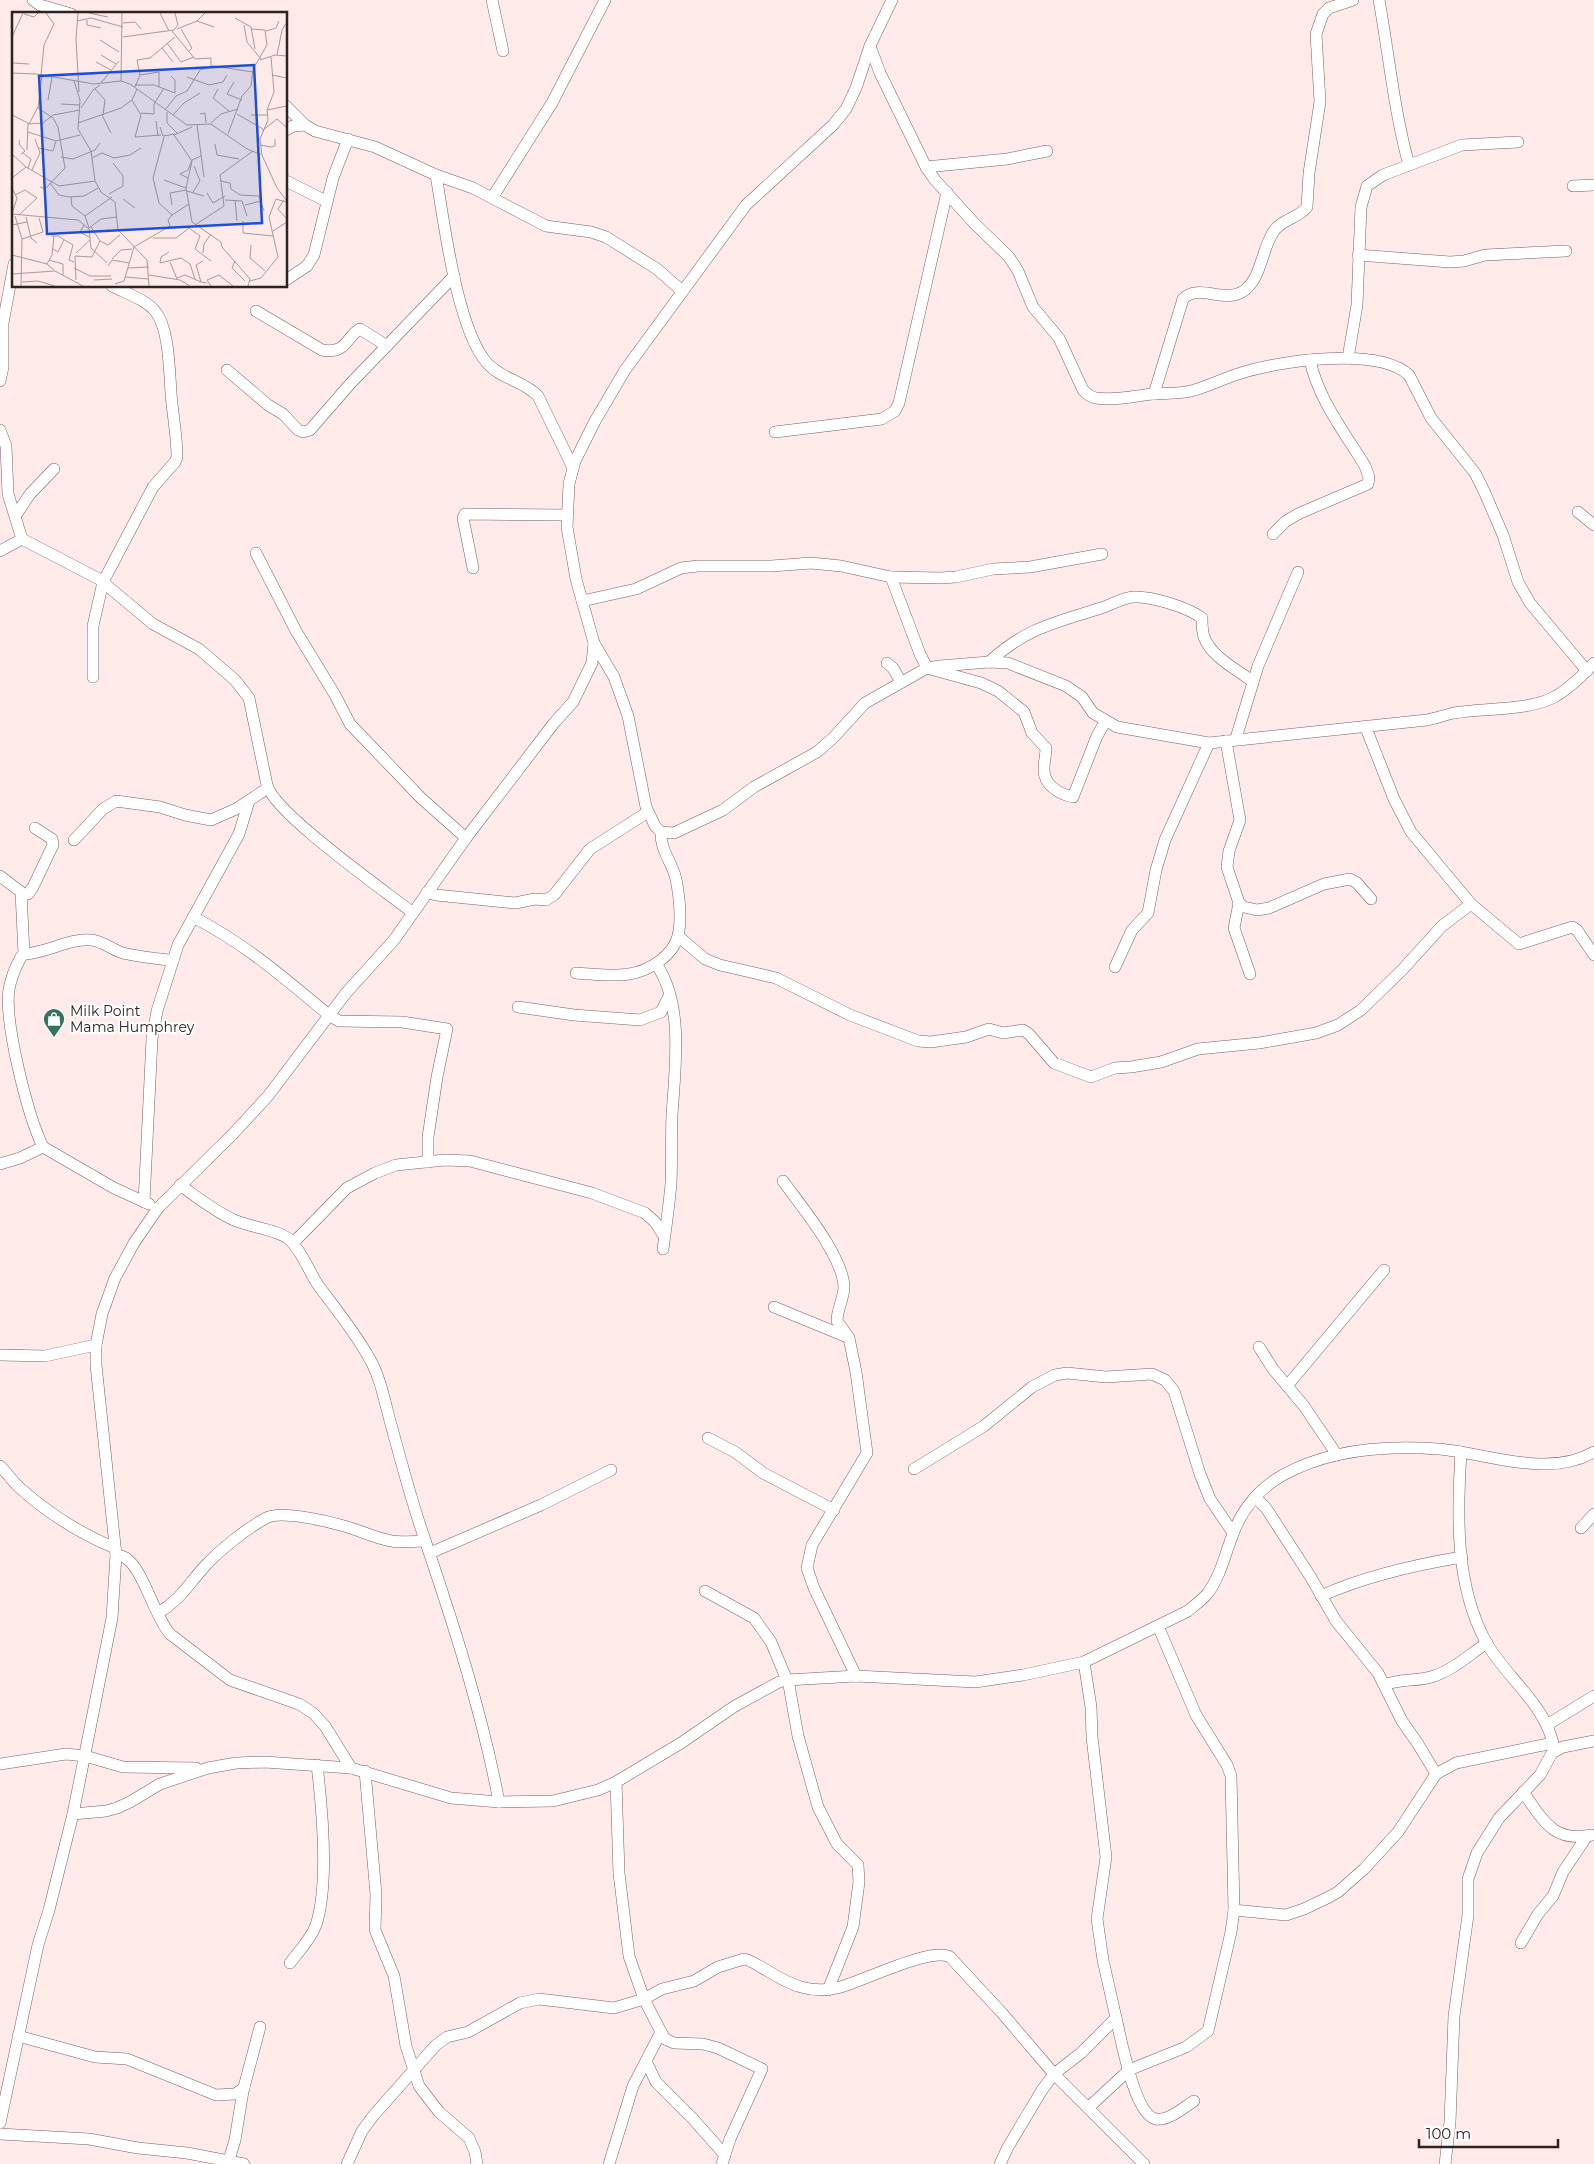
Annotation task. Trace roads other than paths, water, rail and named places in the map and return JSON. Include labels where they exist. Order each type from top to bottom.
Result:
[{"type":"street","points":[[33,0],[40,5],[64,12]]},
{"type":"street","points":[[492,0],[503,51]]},
{"type":"street","points":[[492,198],[552,104],[605,0]]},
{"type":"street","points":[[870,46],[880,73],[926,167],[935,180],[974,223],[1009,257],[1018,271],[1033,307],[1059,338],[1083,390],[1089,396],[1106,399],[1183,393],[1278,363],[1348,358],[1394,366],[1408,375],[1432,418],[1475,473],[1503,535],[1518,582],[1530,603],[1590,667],[1556,696],[1539,702],[1482,711],[1455,713],[1427,720],[1366,728],[1209,743],[1132,730],[1106,722],[1093,713],[1082,697],[1066,686],[1008,663],[989,662],[927,668],[866,703],[817,752],[754,787],[723,810],[674,833],[661,832],[655,826],[648,812],[628,716],[614,677],[594,643],[582,601],[569,540],[567,515],[573,468],[595,421],[625,370],[746,204],[832,125],[846,109],[856,88],[870,46],[892,0]]},
{"type":"street","points":[[1154,394],[1183,299],[1188,294],[1195,292],[1221,296],[1242,292],[1259,269],[1273,232],[1281,224],[1300,214],[1308,207],[1309,173],[1320,102],[1316,34],[1323,14],[1329,8],[1353,0]]},
{"type":"street","points":[[1379,0],[1388,45],[1393,92],[1409,165]]},
{"type":"street","points":[[288,108],[305,125],[314,130],[375,147],[436,175],[458,182],[546,226],[591,232],[606,237],[657,269],[682,291]]},
{"type":"street","points":[[288,129],[293,126],[305,125]]},
{"type":"street","points":[[288,278],[311,261],[326,201],[348,139]]},
{"type":"street","points":[[1348,358],[1357,305],[1358,255],[1364,189],[1373,180],[1462,145],[1518,142]]},
{"type":"street","points":[[926,167],[1007,159],[1047,151]]},
{"type":"street","points":[[436,175],[454,276],[468,329],[477,350],[495,371],[529,389],[538,396],[573,468]]},
{"type":"street","points":[[288,182],[326,201]]},
{"type":"street","points":[[1574,186],[1594,185]]},
{"type":"street","points":[[775,432],[882,419],[895,411],[899,403],[947,192]]},
{"type":"street","points":[[1358,255],[1450,262],[1464,261],[1485,255],[1566,251]]},
{"type":"street","points":[[0,381],[3,367],[3,323],[12,275]]},
{"type":"street","points":[[227,370],[268,405],[283,414],[298,430],[305,432],[314,427],[387,346],[454,276]]},
{"type":"street","points":[[93,677],[93,626],[103,582],[153,487],[175,462],[177,457],[171,367],[162,325],[152,308],[116,288]]},
{"type":"street","points":[[256,310],[322,350],[327,351],[344,346],[355,331],[360,329],[387,346]]},
{"type":"street","points":[[1273,534],[1286,521],[1300,512],[1368,484],[1369,478],[1365,466],[1323,397],[1313,374],[1310,360]]},
{"type":"street","points":[[1,433],[7,454],[7,486],[22,539],[84,570],[103,582],[153,624],[199,649],[248,693],[268,788],[272,795],[316,838],[413,913]]},
{"type":"street","points":[[16,515],[30,494],[54,468]]},
{"type":"street","points":[[1578,512],[1594,525]]},
{"type":"street","points":[[473,568],[463,518],[465,514],[567,515]]},
{"type":"street","points":[[0,550],[22,539]]},
{"type":"street","points":[[256,553],[296,631],[335,695],[350,724],[421,798],[466,838]]},
{"type":"street","points":[[582,601],[636,589],[681,568],[698,566],[772,566],[811,563],[841,566],[890,576],[956,577],[993,569],[1030,567],[1102,554]]},
{"type":"street","points":[[1250,974],[1234,928],[1240,903],[1227,862],[1240,820],[1231,740],[1270,634],[1298,572]]},
{"type":"street","points":[[890,576],[927,668],[981,683],[998,691],[1024,712],[1032,733],[1046,748],[1043,769],[1046,779],[1051,786],[1062,794],[1073,797],[1097,736],[1106,722]]},
{"type":"street","points":[[989,662],[1008,646],[1037,628],[1127,598],[1143,597],[1180,607],[1202,618],[1204,637],[1209,645],[1221,658],[1253,682]]},
{"type":"street","points":[[0,2122],[38,1945],[49,1910],[73,1814],[112,1618],[115,1552],[96,1365],[96,1346],[102,1314],[115,1278],[130,1249],[158,1208],[249,1117],[330,1016],[346,993],[394,940],[466,838],[551,726],[573,702],[592,663],[594,643]]},
{"type":"street","points":[[887,663],[893,668],[901,682]]},
{"type":"street","points":[[1366,728],[1394,800],[1408,828],[1471,904],[1516,943],[1526,943],[1572,927],[1577,930],[1594,955]]},
{"type":"street","points":[[1116,967],[1132,930],[1148,913],[1156,870],[1165,840],[1209,743]]},
{"type":"street","points":[[74,840],[103,809],[116,801],[160,807],[211,820],[220,818],[268,788]]},
{"type":"street","points":[[144,1202],[152,1039],[157,1011],[173,960],[193,916],[239,834],[249,801]]},
{"type":"street","points":[[428,892],[436,896],[504,903],[546,900],[554,895],[590,849],[648,812]]},
{"type":"street","points":[[22,894],[28,894],[33,887],[53,845],[52,839],[35,828]]},
{"type":"street","points":[[576,973],[630,974],[657,965],[678,936],[679,901],[676,878],[662,847],[661,832]]},
{"type":"street","points":[[0,876],[20,890],[22,894],[24,954]]},
{"type":"street","points":[[1240,903],[1248,909],[1270,908],[1324,884],[1350,879],[1357,882],[1371,899]]},
{"type":"street","points":[[678,936],[706,958],[720,965],[741,968],[781,980],[834,1008],[918,1041],[931,1042],[966,1037],[989,1029],[1003,1033],[1023,1030],[1029,1034],[1054,1063],[1092,1077],[1108,1069],[1161,1062],[1198,1049],[1259,1043],[1316,1033],[1338,1025],[1362,1010],[1442,926],[1471,904]]},
{"type":"street","points":[[193,916],[275,969],[330,1016],[344,1022],[402,1022],[447,1029],[437,1077],[428,1137],[428,1162]]},
{"type":"street","points":[[158,1208],[114,1188],[42,1147],[35,1132],[28,1107],[14,1042],[9,995],[18,961],[24,954],[52,950],[77,941],[90,940],[106,944],[120,952],[173,960]]},
{"type":"street","points":[[657,965],[667,986],[669,996],[677,1067],[672,1116],[671,1184],[663,1249]]},
{"type":"street","points":[[518,1008],[640,1020],[661,1012],[669,996]]},
{"type":"street","points":[[0,1164],[20,1158],[42,1147]]},
{"type":"street","points":[[293,1243],[347,1188],[390,1167],[428,1162],[470,1161],[592,1193],[645,1213],[655,1222],[664,1236]]},
{"type":"street","points":[[782,1181],[815,1226],[838,1266],[844,1288],[837,1321],[849,1338],[856,1372],[867,1453],[812,1545],[807,1568],[814,1588],[856,1676]]},
{"type":"street","points":[[180,1185],[218,1212],[247,1225],[284,1236],[293,1243],[309,1272],[369,1356],[383,1394],[425,1541],[447,1602],[479,1711],[499,1802]]},
{"type":"street","points":[[1287,1386],[1384,1270]]},
{"type":"street","points":[[774,1307],[849,1338]]},
{"type":"street","points":[[0,1355],[45,1356],[96,1346]]},
{"type":"street","points":[[1259,1347],[1304,1406],[1337,1455]]},
{"type":"street","points":[[914,1469],[984,1426],[1032,1388],[1055,1375],[1067,1373],[1106,1377],[1152,1374],[1165,1380],[1174,1391],[1200,1474],[1210,1499],[1233,1534]]},
{"type":"street","points":[[708,1438],[735,1452],[763,1473],[834,1510]]},
{"type":"street","points":[[73,1814],[117,1808],[160,1784],[208,1768],[236,1763],[265,1762],[351,1768],[451,1798],[499,1802],[553,1802],[598,1790],[616,1782],[681,1744],[735,1706],[769,1687],[787,1680],[856,1676],[975,1682],[1023,1676],[1084,1662],[1188,1611],[1207,1595],[1219,1575],[1240,1516],[1255,1497],[1284,1475],[1312,1462],[1337,1455],[1389,1448],[1438,1449],[1549,1464],[1577,1460],[1594,1452]]},
{"type":"street","points":[[1445,2164],[1450,2122],[1454,2016],[1468,1915],[1469,1876],[1477,1853],[1491,1829],[1509,1805],[1540,1775],[1554,1747],[1547,1725],[1487,1642],[1475,1618],[1463,1569],[1459,1488],[1461,1452]]},
{"type":"street","points":[[0,1466],[21,1488],[71,1526],[128,1559],[170,1634],[230,1680],[299,1704],[313,1713],[325,1726],[351,1768]]},
{"type":"street","points":[[430,1553],[541,1505],[611,1470]]},
{"type":"street","points":[[1255,1497],[1272,1517],[1336,1621],[1373,1666],[1402,1721],[1436,1774]]},
{"type":"street","points":[[1581,1528],[1594,1514]]},
{"type":"street","points":[[158,1613],[177,1600],[206,1566],[219,1554],[266,1518],[274,1515],[294,1516],[342,1525],[388,1541],[425,1541]]},
{"type":"street","points":[[1321,1596],[1373,1576],[1462,1556]]},
{"type":"street","points":[[705,1590],[754,1618],[771,1642],[787,1680],[798,1736],[818,1807],[837,1844],[858,1865],[859,1872],[853,1927],[828,1990]]},
{"type":"street","points":[[1088,2108],[1129,2070],[1186,2047],[1208,2031],[1231,1932],[1234,1910],[1230,1776],[1223,1758],[1196,1715],[1158,1626]]},
{"type":"street","points":[[1384,1686],[1404,1679],[1428,1678],[1441,1673],[1487,1642]]},
{"type":"street","points":[[1084,1662],[1091,1707],[1092,1737],[1106,1857],[1097,1918],[1103,1960],[1129,2070],[1142,2108],[1155,2119],[1174,2114],[1194,2101]]},
{"type":"street","points":[[1547,1725],[1594,1696]]},
{"type":"street","points":[[1234,1910],[1286,1915],[1304,1909],[1338,1892],[1364,1869],[1398,1832],[1436,1774],[1456,1763],[1594,1741]]},
{"type":"street","points":[[0,1764],[59,1754],[85,1756],[124,1767],[208,1768]]},
{"type":"street","points":[[290,1963],[311,1936],[319,1915],[322,1879],[322,1830],[317,1765]]},
{"type":"street","points":[[365,1771],[376,1894],[375,1930],[394,1976],[406,2046],[419,2086],[434,2106],[469,2138],[475,2152],[477,2164]]},
{"type":"street","points":[[616,1782],[620,1894],[629,1956],[644,1999],[665,2039],[674,2043],[703,2044],[718,2048],[762,2069],[730,2139],[723,2160]]},
{"type":"street","points":[[1523,1792],[1547,1825],[1556,1832],[1578,1838],[1591,1836]]},
{"type":"street","points":[[1521,1943],[1538,1914],[1553,1896],[1563,1872],[1591,1836]]},
{"type":"street","points":[[347,2164],[355,2145],[368,2124],[436,2045],[452,2035],[468,2032],[520,2003],[539,1999],[614,2008],[644,1999],[662,1989],[703,1977],[718,1967],[744,1959],[800,1988],[817,1991],[828,1990],[935,1954],[944,1954],[950,1957],[1002,2012],[1054,2074],[1144,2164]]},
{"type":"street","points":[[1000,2164],[1042,2090],[1054,2074],[1081,2053],[1116,2018]]},
{"type":"street","points":[[229,2160],[235,2140],[244,2088],[260,2027]]},
{"type":"street","points":[[608,2164],[631,2094],[661,2032]]},
{"type":"street","points":[[18,2036],[95,2057],[127,2059],[216,2095],[235,2094],[244,2088]]},
{"type":"street","points":[[646,2061],[656,2082],[693,2119],[723,2160]]},
{"type":"street","points":[[0,2134],[89,2139],[138,2148],[187,2153],[244,2164]]},
{"type":"place","name":"Milk Point Mama Humphrey","points":[[54,1038]]}]
